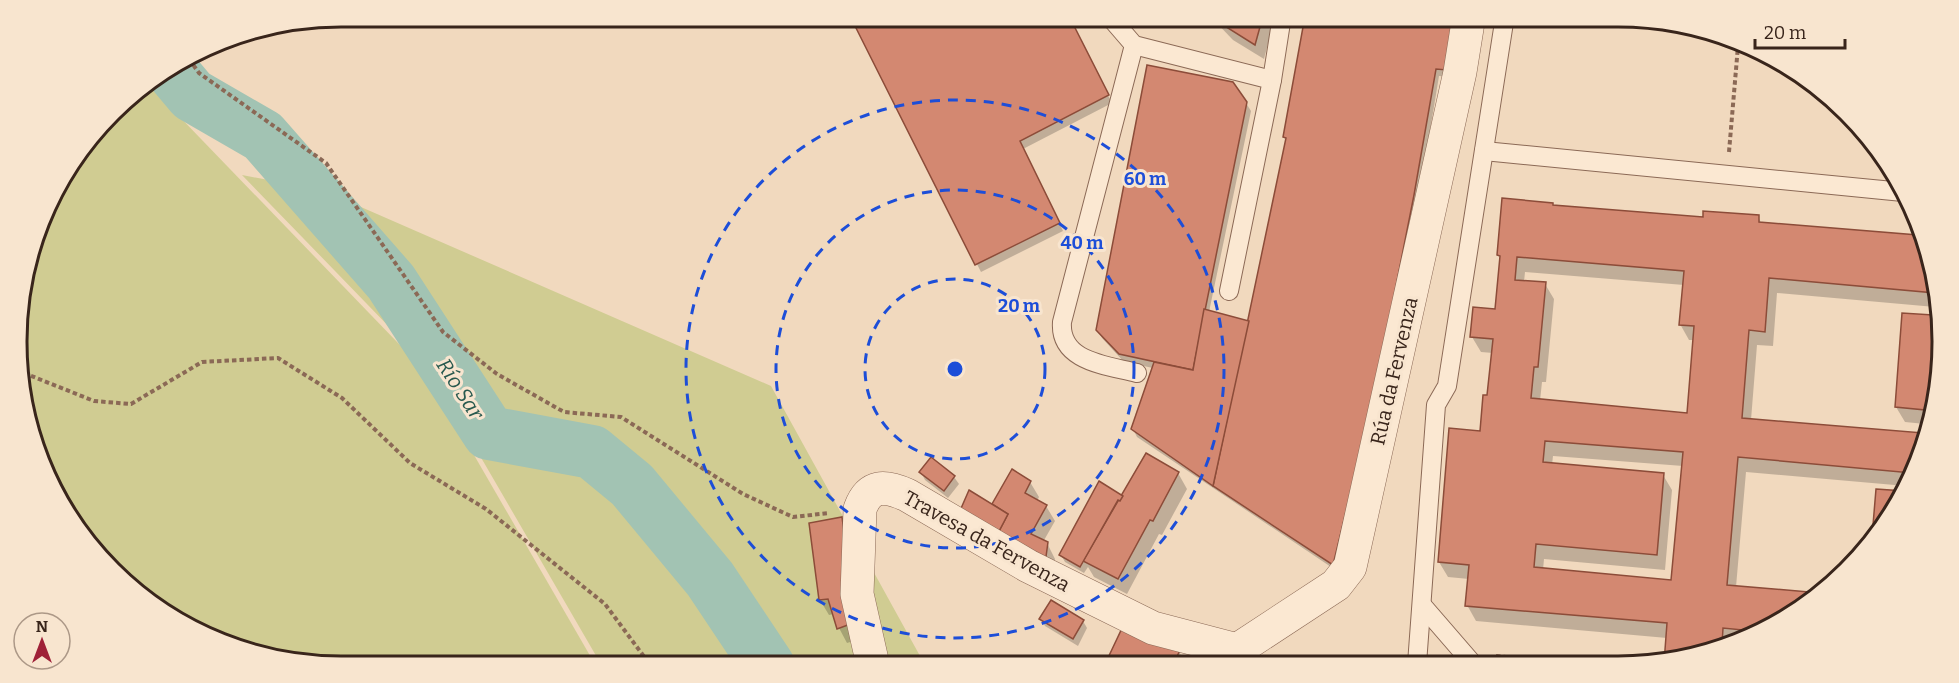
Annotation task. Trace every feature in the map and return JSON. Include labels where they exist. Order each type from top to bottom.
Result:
[{"type":"street","name":"Rúa da Fervenza","points":[[1231,656],[1336,585],[1350,567],[1460,72],[1467,27]]},
{"type":"street","name":"Travesa da Fervenza","points":[[860,509],[865,496],[878,489],[895,489],[1028,566],[1153,628],[1227,656]]},
{"type":"street","points":[[860,509],[857,594],[871,656]]},
{"type":"lane","points":[[1118,27],[1134,45],[1272,80]]},
{"type":"lane","points":[[1229,291],[1272,80],[1280,27]]},
{"type":"lane","points":[[1418,656],[1436,405],[1447,386],[1503,27]]},
{"type":"lane","points":[[1134,45],[1065,311],[1062,333],[1066,344],[1076,355],[1137,373]]},
{"type":"lane","points":[[1484,151],[1894,191]]},
{"type":"lane","points":[[1422,605],[1466,656]]},
{"type":"path","points":[[1726,174],[1738,51]]},
{"type":"path","points":[[193,64],[199,73],[326,163],[443,332],[497,374],[564,412],[621,417],[743,494],[793,517],[860,509]]},
{"type":"path","points":[[29,375],[94,401],[130,404],[202,362],[278,358],[342,398],[410,463],[486,509],[605,604],[644,656]]},
{"type":"shaded area","points":[[153,90],[426,372],[590,656],[342,656],[280,650],[240,639],[202,624],[167,603],[134,578],[105,549],[69,499],[51,462],[33,403],[27,342],[30,300],[38,260],[59,202],[80,167],[105,134]]},
{"type":"shaded area","points":[[242,175],[322,190],[771,386],[920,656],[596,656],[429,368]]},
{"type":"building","points":[[856,27],[1075,27],[1109,95],[1020,141],[1060,223],[975,265]]},
{"type":"building","points":[[1226,27],[1260,27],[1255,45]]},
{"type":"building","points":[[1303,27],[1454,27],[1447,70],[1436,69],[1389,322],[1333,565],[1213,486],[1286,138],[1283,137]]},
{"type":"building","points":[[1147,65],[1233,82],[1247,102],[1193,370],[1119,354],[1096,330]]},
{"type":"building","points":[[1502,198],[1553,203],[1553,205],[1703,217],[1703,211],[1759,215],[1759,222],[1913,235],[1928,292],[1769,278],[1765,332],[1749,330],[1742,418],[1918,433],[1904,472],[1738,457],[1727,585],[1808,592],[1757,624],[1743,630],[1723,628],[1722,638],[1719,639],[1665,652],[1667,623],[1465,606],[1469,565],[1438,562],[1449,428],[1480,431],[1483,395],[1487,395],[1493,339],[1470,337],[1473,307],[1495,309],[1500,256],[1497,255]],"holes":[[[1517,257],[1684,271],[1679,325],[1694,326],[1687,413],[1531,398],[1534,367],[1538,367],[1546,282],[1515,280]],[[1545,441],[1683,452],[1671,580],[1534,567],[1536,544],[1657,555],[1664,473],[1543,462]]]},
{"type":"building","points":[[1204,309],[1249,321],[1213,486],[1131,429],[1154,362],[1193,370]]},
{"type":"building","points":[[1902,313],[1930,315],[1931,362],[1924,410],[1895,407]]},
{"type":"building","points":[[1146,453],[1179,472],[1118,579],[1083,561]]},
{"type":"building","points":[[931,457],[955,476],[944,491],[919,472]]},
{"type":"building","points":[[1012,469],[1031,481],[1025,493],[1047,505],[1031,534],[1048,542],[1045,564],[996,537],[1008,514],[992,504]]},
{"type":"building","points":[[1099,481],[1123,496],[1120,501],[1118,500],[1080,567],[1059,555]]},
{"type":"building","points":[[1876,489],[1895,490],[1890,499],[1873,524]]},
{"type":"building","points":[[969,490],[1008,514],[996,537],[959,513]]},
{"type":"building","points":[[842,517],[856,622],[837,629],[828,599],[819,600],[809,523]]},
{"type":"building","points":[[1051,600],[1084,620],[1073,639],[1039,619]]},
{"type":"building","points":[[1124,624],[1180,650],[1177,656],[1109,656]]},
{"type":"waterway","name":"Río Sar","points":[[175,75],[192,95],[263,136],[391,282],[489,433],[592,452],[632,485],[710,579],[761,656]]}]
